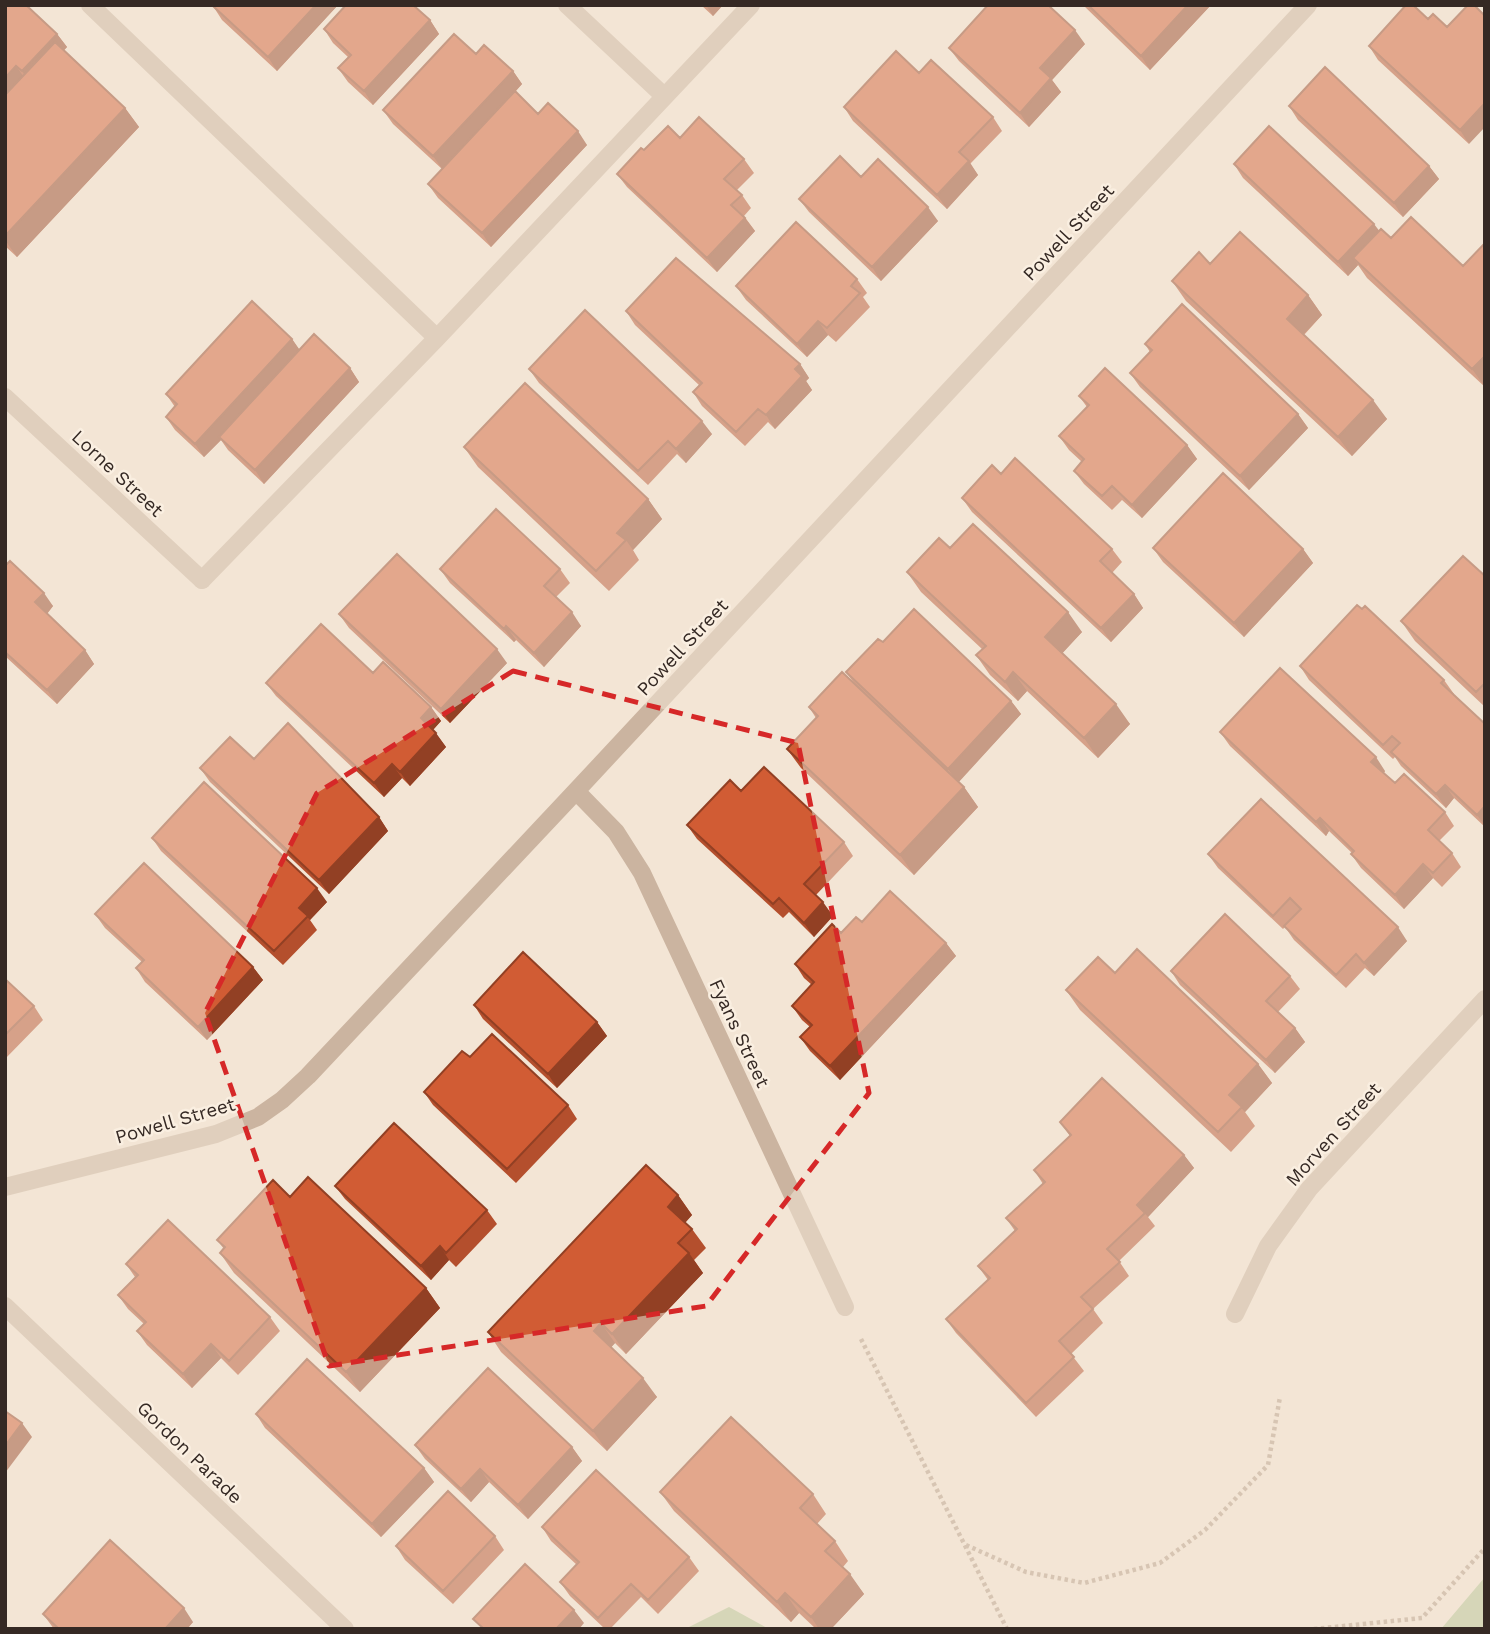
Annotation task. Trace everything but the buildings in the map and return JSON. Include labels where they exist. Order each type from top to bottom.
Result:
[{"type":"street","points":[[90,5],[437,338],[751,5]]},
{"type":"street","points":[[568,5],[664,96]]},
{"type":"street","name":"Powell Street","points":[[5,1187],[216,1134],[258,1117],[282,1100],[308,1076],[576,791],[1308,5]]},
{"type":"street","name":"Lorne Street","points":[[5,397],[202,580],[437,338]]},
{"type":"street","name":"Fyans Street","points":[[576,791],[616,832],[642,873],[845,1307]]},
{"type":"street","name":"Morven Street","points":[[1235,1314],[1268,1247],[1309,1189],[1485,999]]},
{"type":"street","name":"Gordon Parade","points":[[5,1306],[345,1629]]},
{"type":"path","points":[[845,1307],[1007,1629]]},
{"type":"path","points":[[966,1545],[1026,1572],[1084,1583],[1160,1563],[1205,1530],[1268,1465],[1280,1397]]},
{"type":"path","points":[[1314,1629],[1422,1618],[1485,1548]]},
{"type":"highlighted area","points":[[513,671],[798,743],[869,1093],[706,1306],[329,1366],[205,1013],[317,793]]},
{"type":"green space","points":[[1485,1577],[1485,1629],[1441,1629]]},
{"type":"green space","points":[[729,1607],[769,1629],[685,1629]]}]
